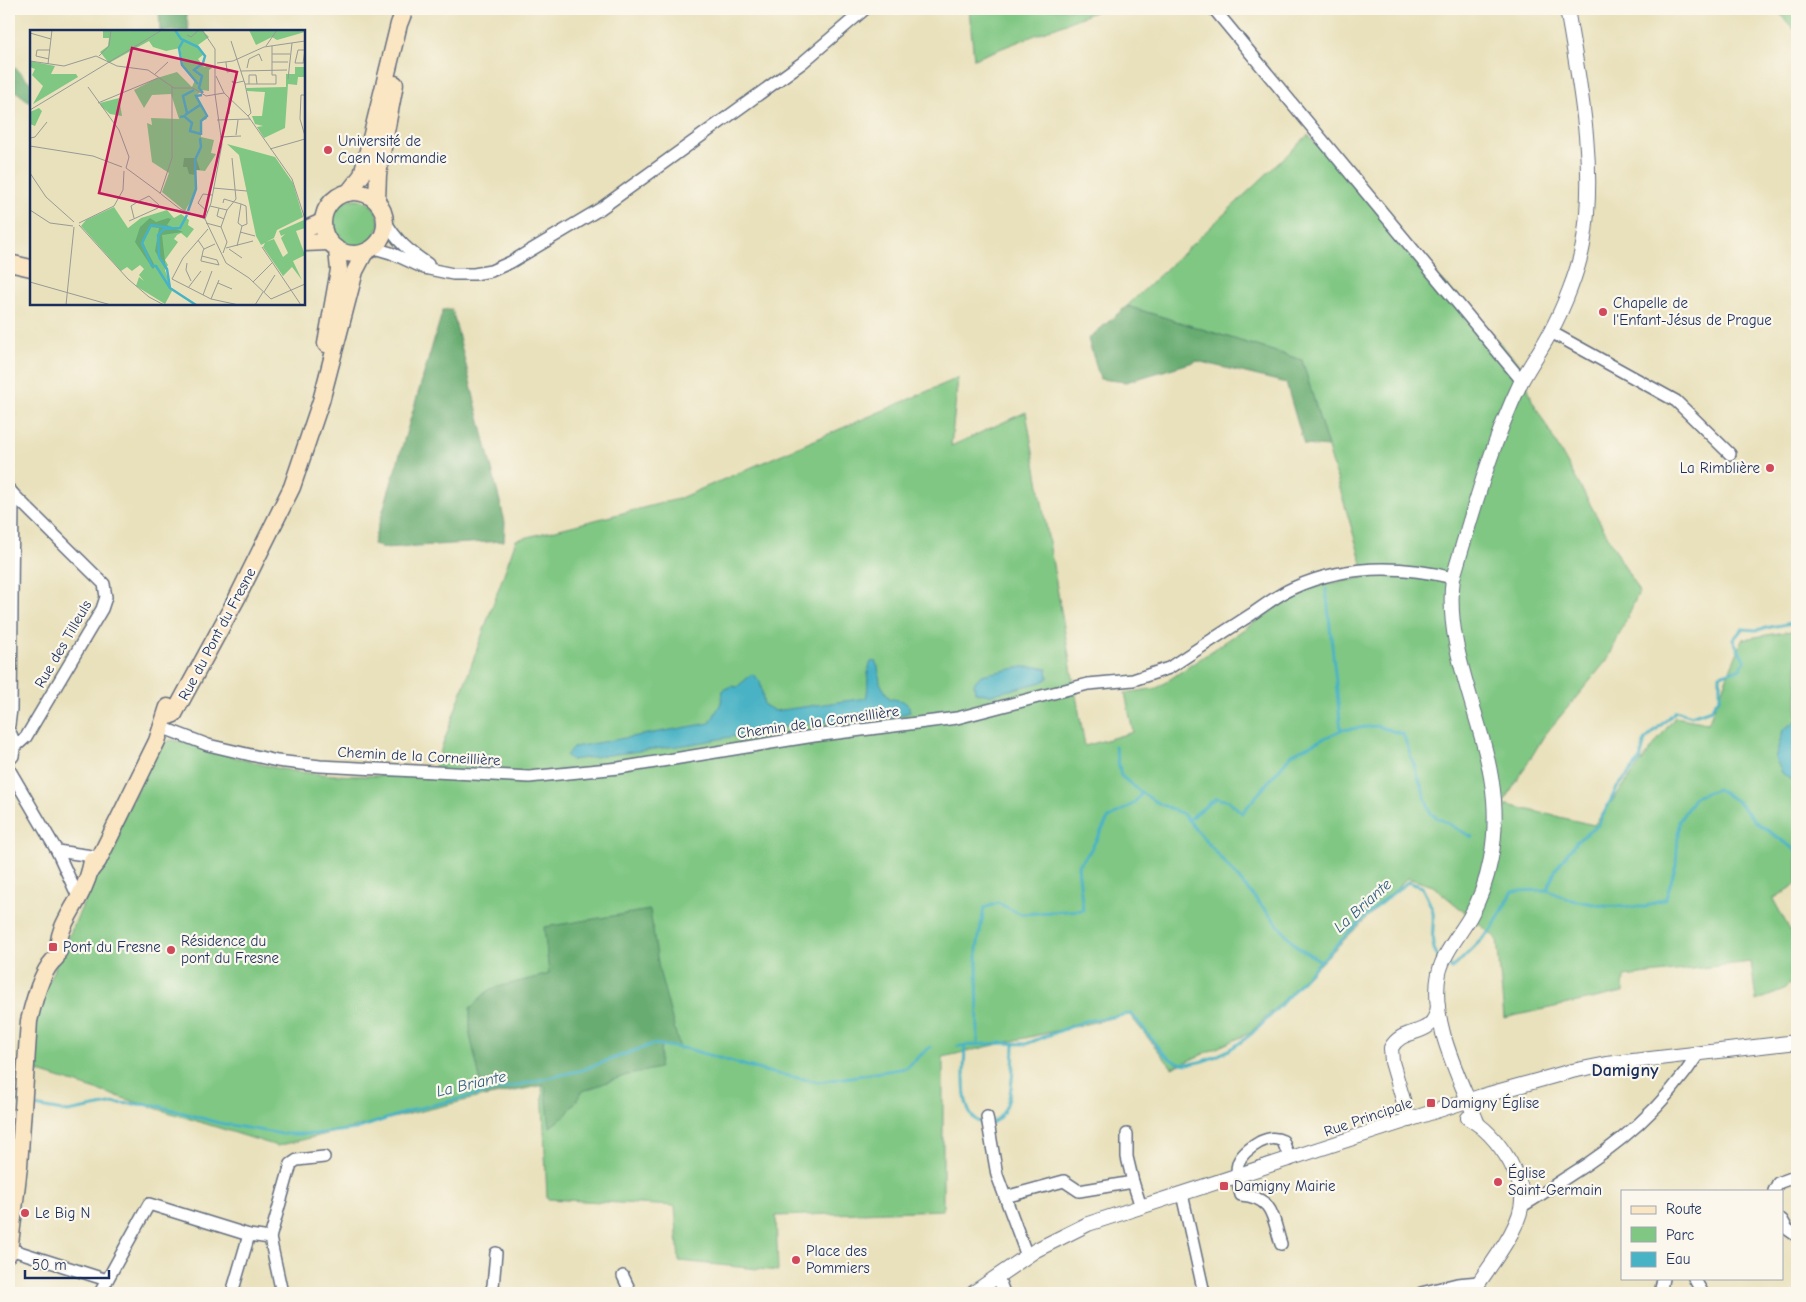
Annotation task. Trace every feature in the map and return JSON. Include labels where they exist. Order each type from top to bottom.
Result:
[{"type":"main road","points":[[348,193],[362,175],[399,24],[407,9]]},
{"type":"main road","points":[[305,243],[333,246],[346,254],[357,255],[369,250],[385,232],[385,220],[377,200],[378,174],[407,9]]},
{"type":"main road","points":[[333,246],[322,222],[324,212],[331,201],[348,193],[359,192],[377,200]]},
{"type":"main road","points":[[305,230],[322,222]]},
{"type":"main road","name":"Rue du Pont du Fresne","points":[[311,430],[340,270],[333,246]]},
{"type":"main road","name":"Rue du Pont du Fresne","points":[[9,1251],[33,1002],[50,962],[58,954],[58,943],[73,906],[79,899],[91,864],[144,751],[152,738],[174,714],[292,487],[321,401],[356,270],[369,250]]},
{"type":"main road","points":[[9,263],[30,268]]},
{"type":"street","points":[[369,250],[391,253],[424,268],[453,274],[474,274],[491,271],[511,262],[600,209],[802,63],[865,9]]},
{"type":"street","points":[[1214,9],[1522,381]]},
{"type":"street","points":[[1428,1028],[1437,1016],[1439,972],[1472,915],[1486,885],[1492,853],[1494,801],[1489,765],[1455,644],[1450,598],[1453,578],[1491,450],[1522,381],[1551,332],[1583,246],[1588,191],[1583,113],[1567,9]]},
{"type":"street","points":[[385,220],[392,234],[406,248],[436,270]]},
{"type":"street","points":[[1551,332],[1676,401],[1730,454]]},
{"type":"street","points":[[9,725],[11,709],[11,491]]},
{"type":"street","name":"Rue des Tilleuls","points":[[9,760],[13,756],[15,746],[26,737],[102,609],[106,597],[104,584],[11,491]]},
{"type":"street","name":"Chemin de la Corneillière","points":[[162,726],[200,742],[240,753],[320,766],[529,777],[618,768],[814,736],[957,718],[1088,684],[1132,680],[1155,674],[1292,588],[1325,576],[1355,571],[1404,569],[1453,578]]},
{"type":"street","points":[[9,732],[15,746]]},
{"type":"street","points":[[9,769],[57,851],[79,899]]},
{"type":"street","points":[[57,851],[91,864]]},
{"type":"street","points":[[1439,1004],[1445,1036],[1467,1102],[1476,1122]]},
{"type":"street","points":[[1410,1120],[1392,1062],[1391,1048],[1400,1038],[1428,1028],[1437,1030],[1445,1036]]},
{"type":"street","name":"Rue Principale","points":[[973,1293],[1027,1256],[1088,1224],[1236,1178],[1467,1102],[1572,1071],[1607,1064],[1797,1042]]},
{"type":"street","points":[[1522,1206],[1598,1158],[1644,1120],[1687,1070],[1699,1053]]},
{"type":"street","points":[[1422,1293],[1457,1284],[1475,1288],[1517,1223],[1522,1206],[1522,1194],[1517,1176],[1504,1151],[1476,1122],[1457,1109],[1449,1108]]},
{"type":"street","points":[[987,1117],[997,1175],[1027,1256]]},
{"type":"street","points":[[1126,1134],[1127,1157],[1141,1207]]},
{"type":"street","points":[[1281,1244],[1268,1206],[1255,1196],[1241,1195],[1236,1178],[1240,1159],[1244,1151],[1266,1139],[1276,1138],[1283,1141],[1290,1160]]},
{"type":"street","points":[[282,1293],[270,1238],[291,1164],[297,1160],[324,1157]]},
{"type":"street","points":[[1774,1190],[1778,1183],[1797,1176]]},
{"type":"street","points":[[1004,1197],[1064,1181],[1079,1191],[1133,1182]]},
{"type":"street","points":[[1182,1194],[1204,1293]]},
{"type":"street","points":[[100,1293],[149,1204],[249,1235],[270,1238]]},
{"type":"street","points":[[1784,1224],[1787,1229],[1797,1236]]},
{"type":"street","points":[[232,1293],[249,1235]]},
{"type":"street","points":[[9,1251],[107,1280]]},
{"type":"street","points":[[490,1293],[493,1286],[496,1253]]},
{"type":"street","points":[[623,1276],[630,1293]]},
{"type":"street","points":[[998,1277],[1004,1293]]},
{"type":"street","points":[[1663,1280],[1661,1289],[1663,1293]]},
{"type":"street","points":[[1695,1280],[1702,1292],[1700,1293]]},
{"type":"green space","points":[[159,9],[185,9],[189,30],[160,30]]},
{"type":"green space","points":[[969,9],[1102,9],[974,59]]},
{"type":"green space","points":[[1776,9],[1797,9],[1797,33]]},
{"type":"green space","points":[[9,62],[30,82],[30,102],[9,86]]},
{"type":"green space","points":[[1308,135],[1521,366],[1532,400],[1639,592],[1608,659],[1544,736],[1503,804],[1594,825],[1675,717],[1708,723],[1743,639],[1797,630],[1797,884],[1773,899],[1797,943],[1797,979],[1779,992],[1756,1001],[1751,962],[1624,977],[1623,992],[1504,1018],[1497,939],[1433,886],[1407,878],[1250,1033],[1172,1068],[1129,1014],[943,1057],[943,1210],[776,1216],[778,1271],[679,1261],[675,1206],[547,1199],[542,1082],[277,1146],[26,1068],[41,998],[114,836],[160,744],[171,740],[185,742],[257,763],[300,772],[356,776],[432,775],[516,540],[678,499],[958,378],[951,446],[1026,412],[1085,746],[1133,732],[1125,693],[1157,688],[1305,588],[1366,577],[1302,360],[1127,306]]},
{"type":"green space","points":[[350,199],[360,199],[369,203],[375,209],[379,223],[375,237],[369,243],[360,247],[350,247],[341,243],[335,237],[331,228],[331,218],[335,209],[341,203]]},
{"type":"green space","points":[[1127,306],[1302,360],[1328,447],[1304,445],[1286,383],[1197,361],[1126,382],[1100,379],[1088,339]]},
{"type":"green space","points":[[452,309],[505,522],[504,541],[383,548],[373,544],[443,310]]},
{"type":"green space","points":[[650,910],[659,970],[680,1049],[661,1044],[659,1068],[624,1076],[583,1091],[566,1115],[550,1127],[545,1085],[484,1097],[470,1035],[470,1008],[490,989],[549,974],[544,927]]},
{"type":"water","points":[[875,661],[878,667],[880,683],[889,698],[903,701],[909,706],[910,712],[898,716],[795,725],[692,744],[571,760],[566,755],[574,747],[710,723],[721,703],[723,690],[731,686],[737,687],[752,674],[760,681],[764,705],[775,711],[866,698],[869,666],[871,662]]},
{"type":"water","points":[[1022,667],[1047,669],[1048,678],[1042,682],[990,695],[975,692],[974,683],[981,675]]},
{"type":"water","points":[[1797,720],[1797,784],[1782,773],[1775,758],[1783,730]]},
{"type":"waterway","points":[[1326,589],[1341,730]]},
{"type":"waterway","points":[[1547,890],[1556,869],[1576,842],[1598,825],[1617,788],[1640,760],[1645,740],[1676,711],[1691,716],[1711,709],[1720,697],[1720,675],[1739,669],[1745,661],[1733,640],[1742,629],[1756,630],[1797,622]]},
{"type":"waterway","points":[[1188,820],[1216,798],[1229,801],[1242,813],[1292,754],[1341,730],[1376,726],[1403,734],[1431,814],[1472,837]]},
{"type":"waterway","points":[[978,1044],[977,949],[984,908],[998,903],[1021,914],[1083,910],[1078,866],[1090,851],[1108,819],[1133,804],[1142,793],[1121,776],[1115,746]]},
{"type":"waterway","name":"La Briante","points":[[1447,964],[1452,969],[1492,929],[1513,891],[1547,890],[1567,899],[1604,906],[1645,907],[1666,898],[1676,865],[1679,821],[1695,797],[1717,789],[1738,802],[1756,822],[1797,851]]},
{"type":"waterway","points":[[1142,793],[1156,802],[1183,814],[1297,947],[1321,961]]},
{"type":"waterway","name":"La Briante","points":[[958,1046],[1002,1043],[1026,1044],[1085,1021],[1131,1014],[1168,1057],[1184,1064],[1200,1062],[1234,1047],[1249,1036],[1359,923],[1408,882],[1422,887],[1430,903],[1433,913],[1434,949],[1441,959]]},
{"type":"waterway","points":[[991,1123],[999,1118],[1005,1110],[1009,1099],[1013,1075],[1014,1043]]},
{"type":"waterway","name":"La Briante","points":[[29,1105],[68,1112],[115,1103],[155,1105],[219,1123],[282,1134],[315,1134],[356,1129],[416,1109],[582,1070],[653,1044],[688,1049],[768,1072],[819,1082],[906,1068],[930,1047]]},
{"type":"waterway","points":[[965,1046],[964,1091],[966,1103],[970,1113],[976,1120],[985,1123]]},
{"type":"waterway","name":"La Briante","points":[[9,1101],[18,1103]]},
{"type":"place","name":"Université de Caen Normandie","points":[[328,150]]},
{"type":"place","name":"Chapelle de l'Enfant-Jésus de Prague","points":[[1603,312]]},
{"type":"place","name":"La Rimblière","points":[[1770,468]]},
{"type":"place","name":"Pont du Fresne","points":[[53,947]]},
{"type":"place","name":"Résidence du pont du Fresne","points":[[171,950]]},
{"type":"place","name":"Damigny Église","points":[[1431,1103]]},
{"type":"place","name":"Église Saint-Germain","points":[[1498,1182]]},
{"type":"place","name":"Damigny Mairie","points":[[1224,1186]]},
{"type":"place","name":"Le Big N","points":[[25,1213]]},
{"type":"place","name":"Place des Pommiers","points":[[796,1260]]},
{"type":"district","name":"Damigny","points":[[1625,1070]]}]
